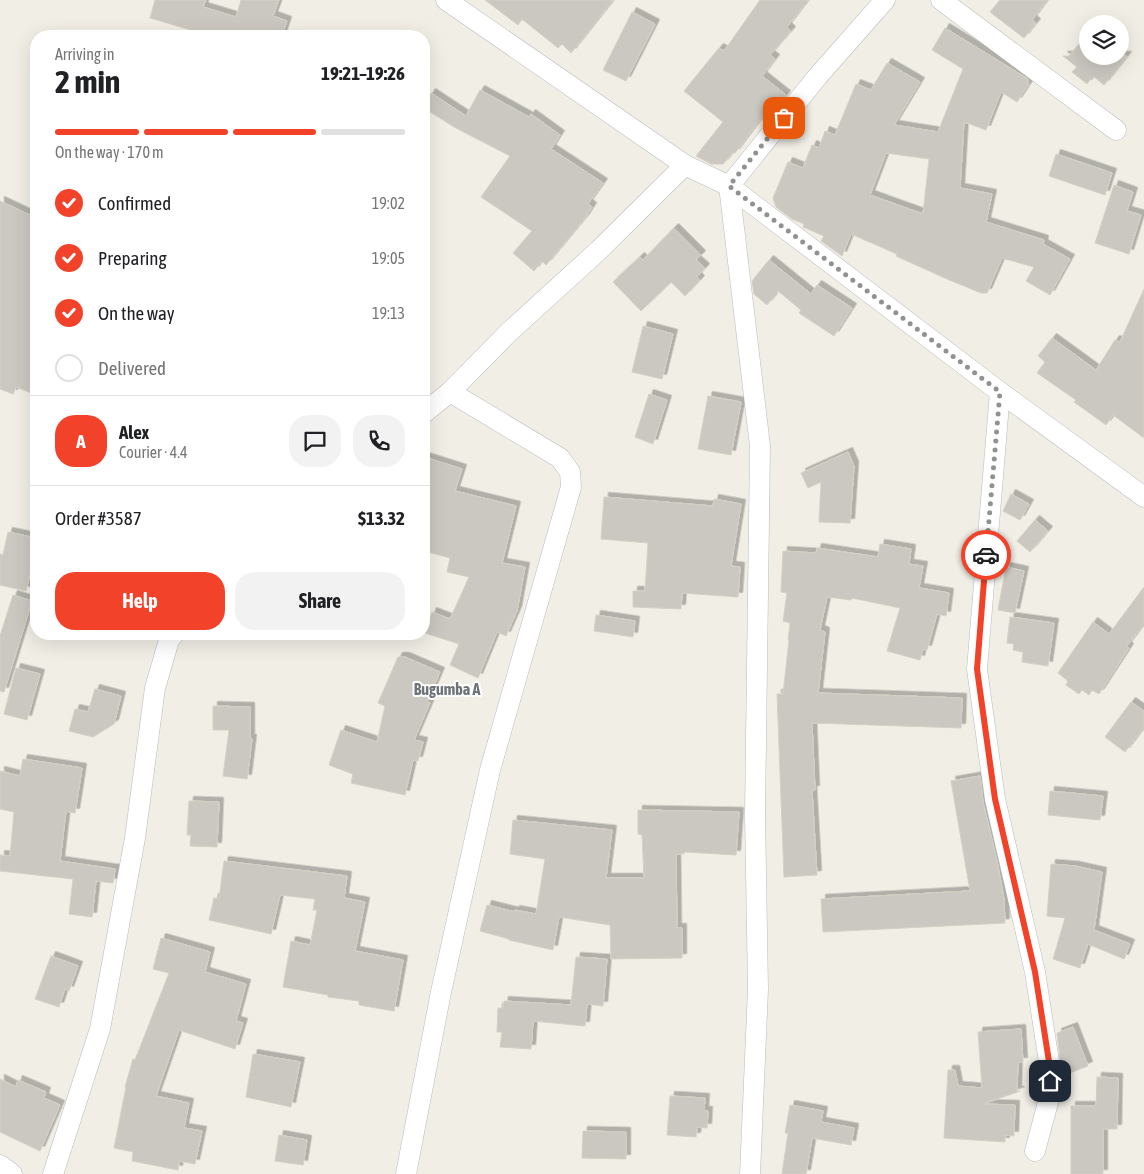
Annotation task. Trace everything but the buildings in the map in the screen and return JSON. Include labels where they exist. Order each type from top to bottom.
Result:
[{"type":"street","points":[[446,0],[685,165],[729,186],[1000,392],[1144,497]]},
{"type":"street","points":[[750,1174],[758,989],[755,814],[760,446],[729,186],[818,76],[884,0]]},
{"type":"street","points":[[941,0],[1116,130]]},
{"type":"street","points":[[430,408],[450,392],[509,332],[598,250],[685,165]]},
{"type":"street","points":[[406,1174],[441,992],[490,770],[571,487],[570,472],[560,458],[450,392]]},
{"type":"street","points":[[1000,392],[977,669],[995,799],[1035,972],[1050,1068],[1050,1095],[1035,1151]]},
{"type":"street","points":[[53,1174],[100,1029],[135,838],[155,688],[169,640]]},
{"type":"street","points":[[0,1165],[12,1174]]},
{"type":"way so far","points":[[784,118],[729,186],[1000,392],[986,555]]},
{"type":"district","name":"Bugumba A","points":[[447,689]]},
{"type":"route","points":[[986,555],[977,669],[995,799],[1035,972],[1050,1068],[1050,1081]]}]
